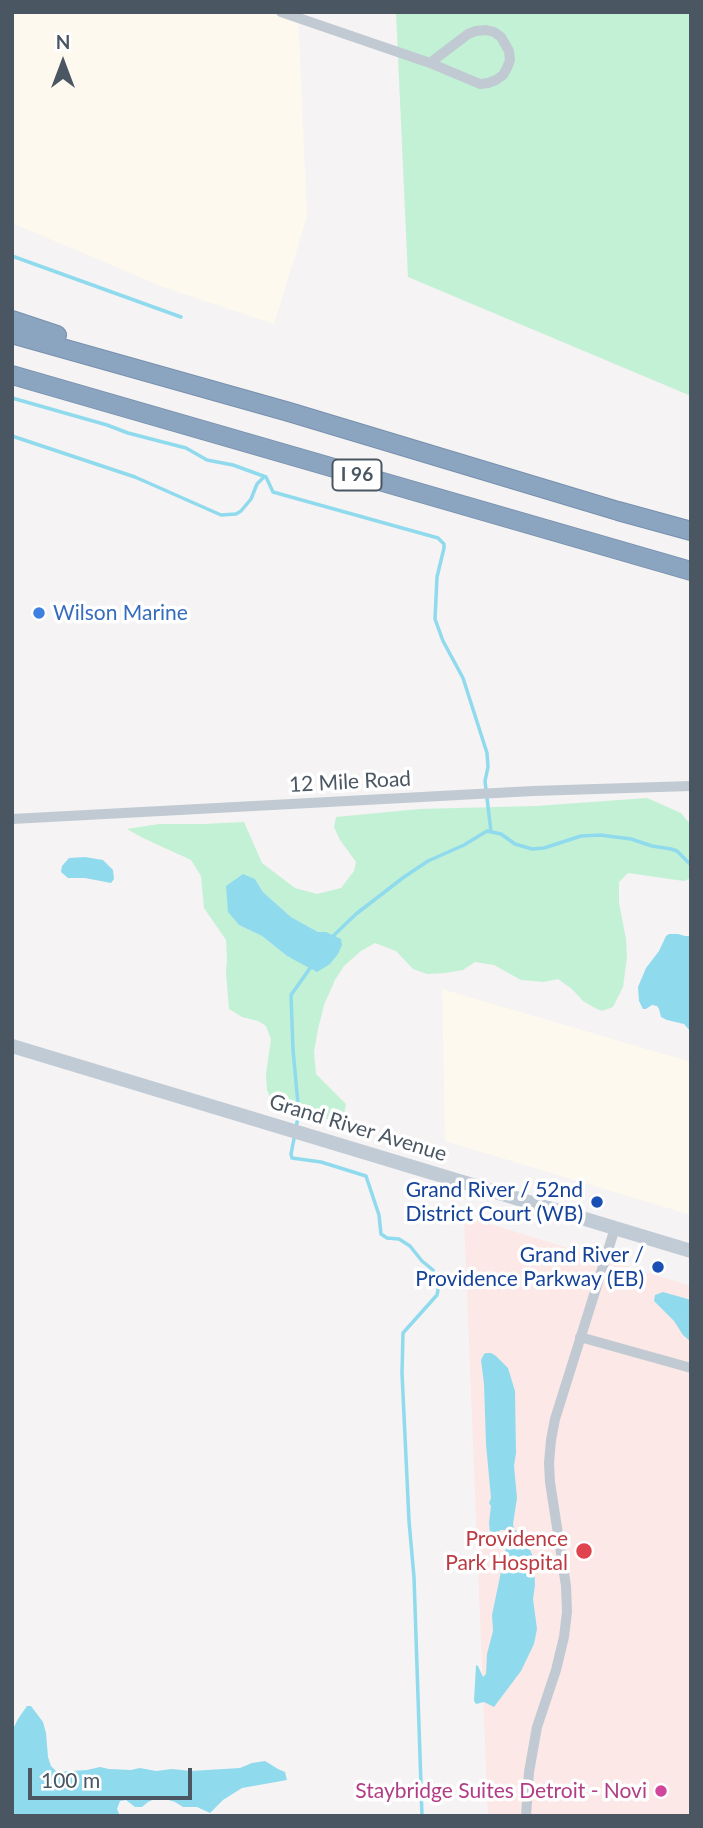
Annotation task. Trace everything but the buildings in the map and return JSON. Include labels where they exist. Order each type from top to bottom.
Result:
[{"type":"highway","points":[[12,320],[289,412]]},
{"type":"highway","name":"I 96","points":[[12,334],[289,412],[691,531]]},
{"type":"highway","name":"I 96","points":[[16,377],[691,571]]},
{"type":"main road","name":"Grand River Avenue","points":[[12,1046],[691,1251]]},
{"type":"street","points":[[281,12],[430,63],[480,84],[496,80],[503,75],[510,60],[509,51],[501,37],[486,30],[476,31],[459,40],[430,63]]},
{"type":"street","name":"12 Mile Road","points":[[12,819],[519,792],[691,786]]},
{"type":"street","points":[[526,1816],[529,1772],[537,1727],[556,1670],[567,1612],[566,1586],[550,1482],[549,1463],[555,1419],[615,1228]]},
{"type":"street","points":[[580,1337],[691,1368]]},
{"type":"shaded area","points":[[12,12],[298,12],[307,217],[274,324],[163,287],[12,223]]},
{"type":"shaded area","points":[[442,989],[691,1062],[691,1215],[445,1141]]},
{"type":"shaded area","name":"Providence Park Hospital","points":[[464,1216],[691,1286],[691,1816],[488,1816]]},
{"type":"green space","points":[[396,12],[691,12],[691,396],[408,277]]},
{"type":"green space","points":[[647,798],[681,813],[691,825],[691,878],[684,881],[628,873],[619,882],[619,903],[627,957],[623,987],[613,1007],[602,1011],[595,1008],[558,979],[544,982],[521,980],[494,965],[475,962],[463,970],[427,974],[413,969],[396,951],[375,943],[344,966],[324,1005],[318,1029],[314,1052],[316,1074],[346,1104],[344,1114],[332,1121],[271,1100],[266,1074],[271,1039],[266,1026],[229,1009],[226,940],[204,908],[201,876],[191,860],[127,829],[159,824],[244,822],[262,863],[295,888],[317,894],[341,888],[354,871],[356,862],[334,827],[336,817],[419,809],[536,806]],"holes":[[[255,879],[263,892],[291,917],[318,932],[326,932],[294,959],[287,956],[262,936],[239,925]]]},
{"type":"water","points":[[69,858],[103,860],[113,870],[114,879],[111,883],[68,878],[61,872],[62,866]]},
{"type":"water","points":[[243,874],[255,879],[263,892],[291,917],[318,932],[326,932],[341,939],[342,945],[330,964],[317,972],[287,956],[262,936],[239,925],[228,912],[226,886]]},
{"type":"water","points":[[669,934],[691,936],[691,1032],[684,1024],[661,1017],[657,1006],[643,1009],[639,1001],[638,987],[646,968]]},
{"type":"water","points":[[663,1292],[691,1300],[691,1342],[654,1301],[655,1295]]},
{"type":"water","points":[[486,1353],[496,1356],[508,1368],[515,1391],[514,1466],[517,1498],[513,1524],[514,1529],[526,1539],[534,1560],[533,1599],[537,1629],[534,1644],[521,1671],[494,1707],[484,1702],[476,1704],[474,1701],[476,1665],[483,1677],[486,1674],[487,1654],[493,1631],[492,1615],[508,1538],[505,1530],[500,1530],[496,1541],[493,1544],[491,1542],[491,1498],[481,1360]]},
{"type":"water","points":[[27,1706],[31,1706],[43,1722],[48,1757],[57,1772],[100,1767],[191,1771],[240,1768],[265,1761],[285,1772],[287,1780],[242,1788],[223,1800],[210,1813],[197,1807],[183,1807],[159,1797],[142,1807],[135,1807],[126,1800],[120,1801],[117,1809],[120,1816],[12,1816],[12,1731]]},
{"type":"waterway","points":[[12,256],[181,317]]},
{"type":"waterway","points":[[12,398],[186,448],[207,460],[233,465],[266,477],[273,492],[438,538],[444,548],[437,577],[435,619],[443,641],[463,678],[487,753],[485,781],[491,832]]},
{"type":"waterway","points":[[12,436],[135,477],[221,515],[241,511],[263,478]]},
{"type":"waterway","points":[[331,938],[356,914],[404,877],[428,861],[487,831],[501,834],[515,844],[532,849],[544,848],[581,836],[600,835],[631,839],[677,851],[691,865]]},
{"type":"waterway","points":[[296,1127],[299,1114],[291,995],[313,964]]},
{"type":"waterway","points":[[295,1134],[292,1158],[321,1162],[366,1176],[379,1215],[381,1234],[387,1238],[399,1239],[410,1246],[433,1270],[438,1290],[437,1295],[403,1333],[402,1373],[414,1577],[422,1816]]},
{"type":"place","name":"Wilson Marine","points":[[39,613]]},
{"type":"place","name":"Grand River / 52nd District Court (WB)","points":[[597,1202]]},
{"type":"place","name":"Grand River / Providence Parkway (EB)","points":[[658,1267]]},
{"type":"place","name":"Providence Park Hospital","points":[[584,1551]]},
{"type":"place","name":"Staybridge Suites Detroit - Novi","points":[[661,1791]]}]
